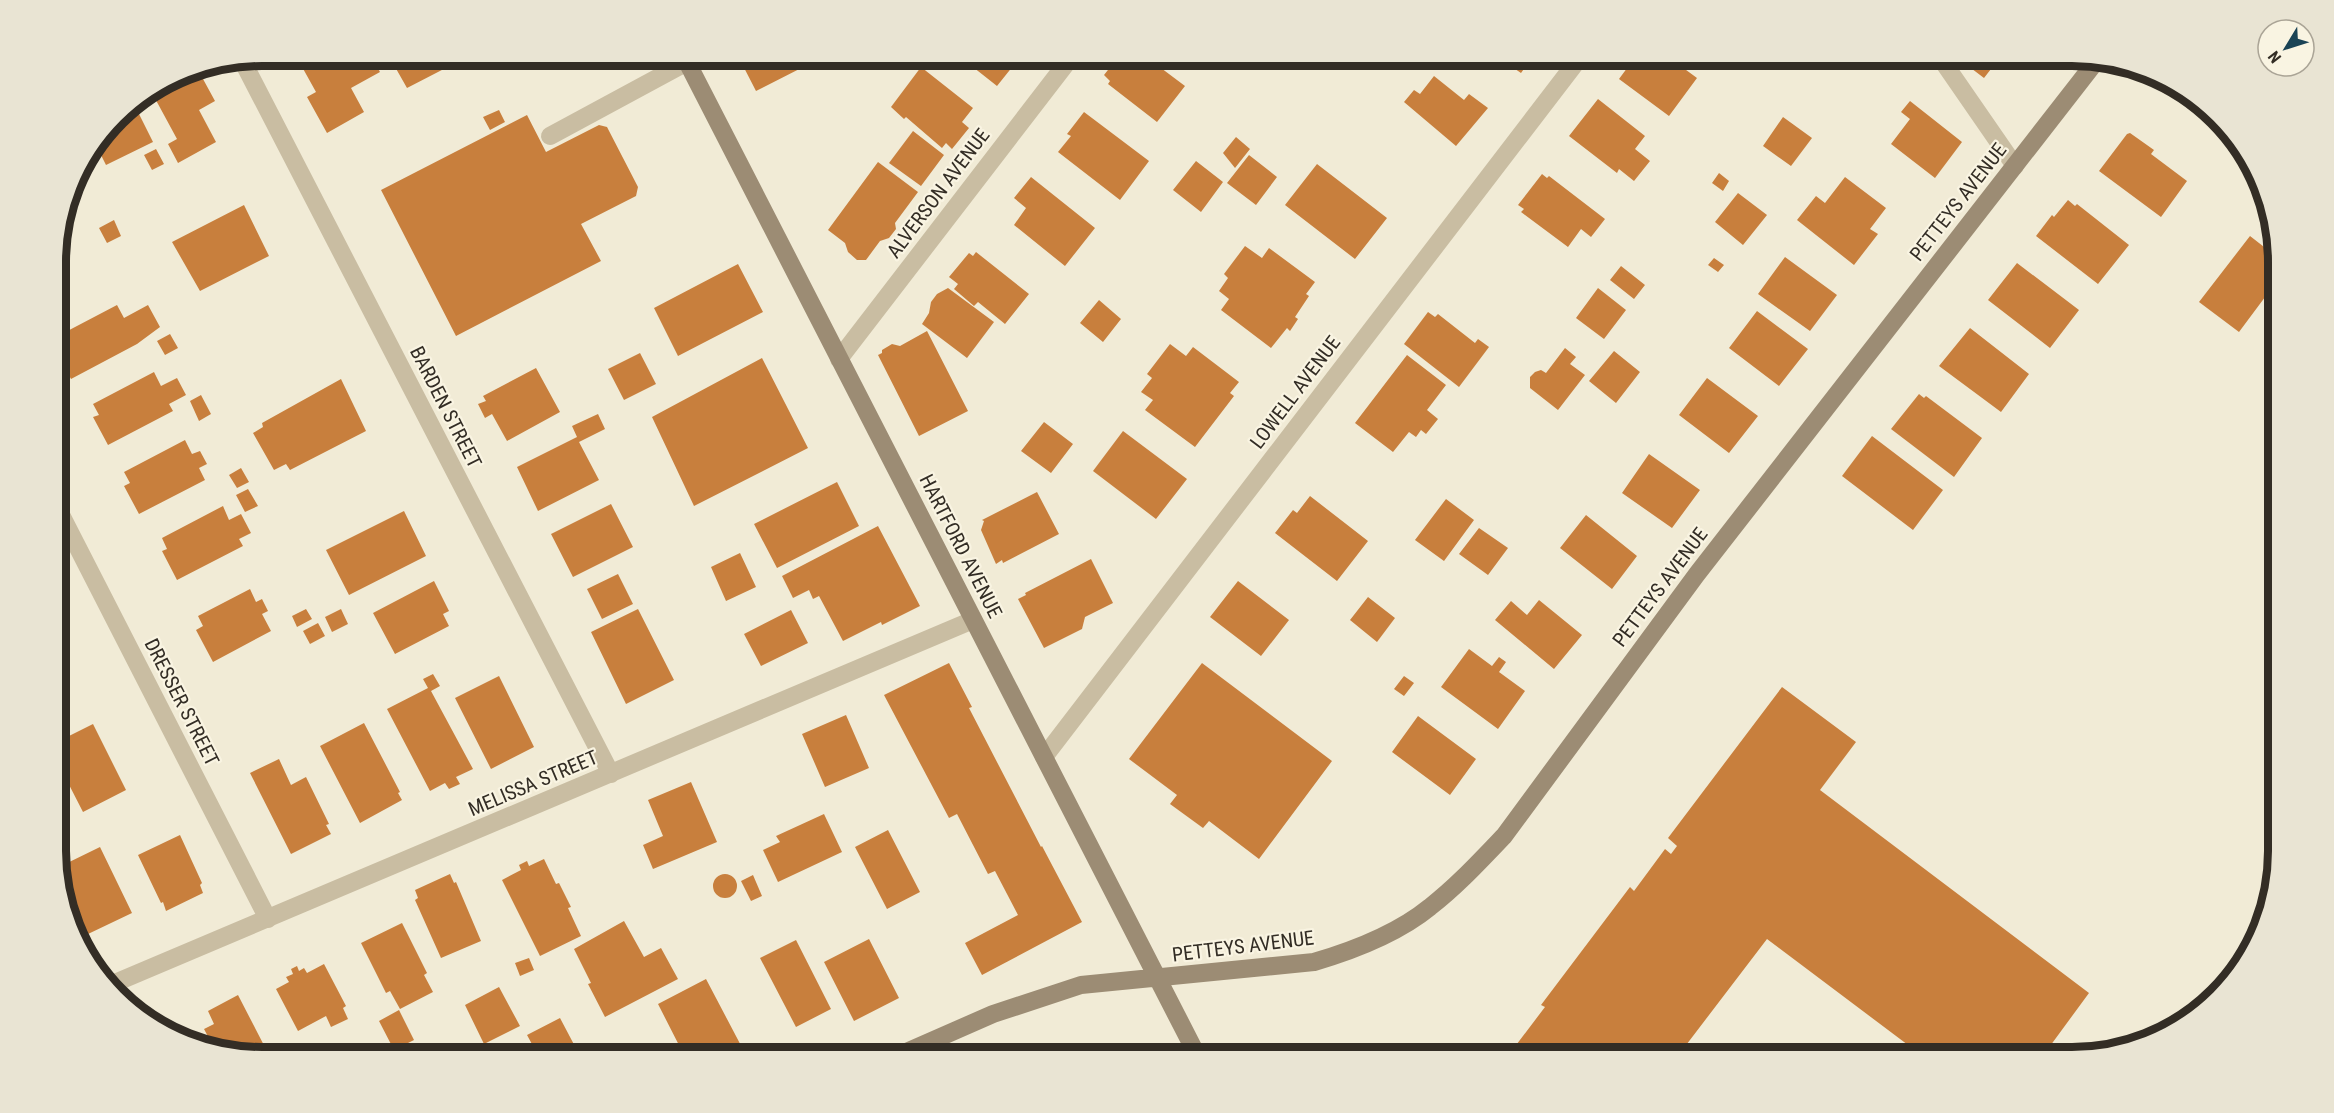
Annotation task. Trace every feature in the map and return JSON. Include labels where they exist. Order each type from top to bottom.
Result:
[{"type":"main road","name":"HARTFORD AVENUE","points":[[690,66],[1193,1047]]},
{"type":"main road","name":"PETTEYS AVENUE","points":[[918,1047],[993,1014],[1081,985],[1314,962],[1351,951],[1394,931],[1430,908],[1504,836],[1697,574],[2092,67]]},
{"type":"street","points":[[550,136],[674,66]]},
{"type":"street","name":"ALVERSON AVENUE","points":[[839,359],[1064,66]]},
{"type":"street","name":"LOWELL AVENUE","points":[[1044,757],[1573,66]]},
{"type":"street","points":[[1946,66],[2015,166]]},
{"type":"street","name":"BARDEN STREET","points":[[245,67],[611,774]]},
{"type":"street","name":"DRESSER STREET","points":[[66,525],[268,919]]},
{"type":"street","name":"MELISSA STREET","points":[[117,982],[973,620]]},
{"type":"building","points":[[302,66],[377,66],[380,72],[351,88],[364,112],[327,133],[307,97],[316,92]]},
{"type":"building","points":[[395,66],[450,66],[407,88]]},
{"type":"building","points":[[743,66],[805,66],[756,91]]},
{"type":"building","points":[[972,66],[1013,66],[997,86]]},
{"type":"building","points":[[1111,66],[1158,66],[1185,86],[1157,122],[1108,84],[1110,81],[1104,75]]},
{"type":"building","points":[[1511,66],[1526,66],[1521,73]]},
{"type":"building","points":[[1629,66],[1681,66],[1697,78],[1669,116],[1619,79]]},
{"type":"building","points":[[1968,66],[1993,66],[1984,78]]},
{"type":"building","points":[[921,67],[973,108],[962,122],[969,128],[952,149],[946,143],[942,148],[891,107]]},
{"type":"building","points":[[201,75],[215,101],[199,110],[216,142],[178,163],[168,144],[177,139],[155,98],[175,86]]},
{"type":"building","points":[[1434,76],[1464,100],[1469,94],[1488,108],[1456,146],[1404,102],[1414,90],[1420,94]]},
{"type":"building","points":[[1598,99],[1645,136],[1635,149],[1650,161],[1634,181],[1619,169],[1617,173],[1569,136]]},
{"type":"building","points":[[1910,101],[1962,142],[1935,178],[1891,144],[1910,119],[1901,112]]},
{"type":"building","points":[[499,110],[505,122],[490,130],[483,117]]},
{"type":"building","points":[[138,111],[153,142],[106,165],[100,152],[123,123]]},
{"type":"building","points":[[1084,112],[1149,161],[1120,200],[1058,152],[1071,136],[1067,134]]},
{"type":"building","points":[[527,115],[546,152],[599,125],[607,127],[638,187],[636,196],[581,224],[601,261],[456,336],[381,190]]},
{"type":"building","points":[[1783,117],[1812,138],[1791,166],[1763,146]]},
{"type":"building","points":[[913,131],[944,155],[921,186],[889,163]]},
{"type":"building","points":[[2130,133],[2154,150],[2151,154],[2187,181],[2161,217],[2099,171]]},
{"type":"building","points":[[1236,137],[1250,149],[1235,168],[1223,153]]},
{"type":"building","points":[[156,149],[164,164],[152,170],[144,155]]},
{"type":"building","points":[[1249,155],[1277,177],[1256,205],[1227,183]]},
{"type":"building","points":[[1196,161],[1223,182],[1201,212],[1173,190]]},
{"type":"building","points":[[878,162],[918,192],[895,223],[896,229],[889,238],[880,241],[866,260],[857,260],[848,252],[845,243],[828,230]]},
{"type":"building","points":[[1317,164],[1387,218],[1355,259],[1285,205]]},
{"type":"building","points":[[1719,173],[1729,181],[1723,191],[1712,183]]},
{"type":"building","points":[[1542,174],[1547,178],[1549,176],[1605,219],[1591,237],[1581,229],[1568,247],[1521,212],[1524,209],[1518,205]]},
{"type":"building","points":[[1031,177],[1095,228],[1065,266],[1014,225],[1026,208],[1014,198]]},
{"type":"building","points":[[1845,177],[1886,208],[1870,229],[1878,234],[1854,265],[1797,220],[1816,196],[1825,203]]},
{"type":"building","points":[[1738,193],[1767,215],[1743,245],[1715,222]]},
{"type":"building","points":[[2068,200],[2075,206],[2077,204],[2129,245],[2098,284],[2036,236],[2052,215],[2054,217]]},
{"type":"building","points":[[244,205],[269,256],[200,291],[172,242]]},
{"type":"building","points":[[114,220],[121,236],[107,243],[99,228]]},
{"type":"building","points":[[2250,236],[2267,249],[2268,293],[2239,332],[2199,302]]},
{"type":"building","points":[[1245,246],[1262,258],[1269,248],[1315,282],[1306,294],[1309,296],[1295,317],[1298,319],[1290,331],[1287,328],[1271,348],[1221,310],[1229,299],[1219,291],[1228,278],[1224,274]]},
{"type":"building","points":[[976,252],[1029,294],[1005,324],[978,302],[974,306],[954,289],[958,284],[949,277],[969,253],[973,256]]},
{"type":"building","points":[[1785,257],[1837,295],[1810,331],[1758,294]]},
{"type":"building","points":[[1714,258],[1724,265],[1718,272],[1708,265]]},
{"type":"building","points":[[2017,263],[2079,310],[2050,348],[1988,300]]},
{"type":"building","points":[[738,264],[763,312],[678,356],[654,308]]},
{"type":"building","points":[[1621,266],[1645,285],[1634,299],[1610,280]]},
{"type":"building","points":[[948,288],[994,322],[967,358],[922,324],[929,313],[931,302],[937,294]]},
{"type":"building","points":[[1598,288],[1626,310],[1604,339],[1576,318]]},
{"type":"building","points":[[1099,300],[1121,319],[1103,342],[1080,323]]},
{"type":"building","points":[[117,305],[124,318],[148,305],[160,327],[137,344],[71,379],[66,370],[66,332]]},
{"type":"building","points":[[1757,311],[1808,349],[1779,386],[1729,348]]},
{"type":"building","points":[[1428,312],[1435,317],[1438,314],[1475,343],[1478,339],[1489,347],[1459,387],[1404,344]]},
{"type":"building","points":[[1970,328],[2029,374],[2001,412],[1939,366]]},
{"type":"building","points":[[927,331],[968,411],[919,436],[878,355],[892,344],[900,346]]},
{"type":"building","points":[[170,334],[178,348],[165,355],[157,341]]},
{"type":"building","points":[[1170,344],[1186,356],[1193,347],[1239,382],[1230,393],[1234,396],[1195,447],[1145,410],[1153,400],[1141,392],[1152,378],[1147,374]]},
{"type":"building","points":[[1565,348],[1576,357],[1570,364],[1585,375],[1558,410],[1530,388],[1530,377],[1541,370],[1546,373]]},
{"type":"building","points":[[1614,351],[1640,372],[1616,403],[1589,381]]},
{"type":"building","points":[[640,353],[656,384],[624,400],[608,369]]},
{"type":"building","points":[[1407,355],[1446,385],[1427,410],[1438,419],[1426,434],[1421,430],[1416,437],[1409,432],[1393,452],[1355,423]]},
{"type":"building","points":[[762,358],[808,448],[694,506],[652,417]]},
{"type":"building","points":[[536,368],[560,412],[507,441],[492,414],[485,418],[478,404],[486,401],[483,396]]},
{"type":"building","points":[[154,372],[161,386],[177,378],[186,395],[169,404],[173,411],[108,445],[93,417],[99,415],[93,404]]},
{"type":"building","points":[[1707,378],[1758,416],[1729,453],[1679,415]]},
{"type":"building","points":[[341,379],[366,431],[290,470],[286,464],[274,470],[253,433],[263,427],[262,423]]},
{"type":"building","points":[[1919,394],[1924,398],[1926,396],[1982,438],[1954,477],[1891,429]]},
{"type":"building","points":[[201,395],[211,414],[199,421],[190,401]]},
{"type":"building","points":[[598,414],[605,429],[579,442],[599,480],[538,511],[517,467],[577,437],[572,426]]},
{"type":"building","points":[[1044,422],[1073,444],[1051,473],[1021,451]]},
{"type":"building","points":[[1123,431],[1187,479],[1156,519],[1093,471]]},
{"type":"building","points":[[1872,436],[1943,490],[1913,530],[1842,476]]},
{"type":"building","points":[[185,440],[192,454],[200,451],[207,464],[199,468],[205,480],[139,514],[124,486],[130,483],[124,472]]},
{"type":"building","points":[[1649,454],[1700,490],[1672,528],[1622,493]]},
{"type":"building","points":[[241,468],[249,482],[237,488],[229,475]]},
{"type":"building","points":[[837,482],[859,526],[777,568],[754,524]]},
{"type":"building","points":[[248,489],[258,506],[245,512],[236,495]]},
{"type":"building","points":[[1037,492],[1059,534],[1003,563],[1002,560],[996,564],[981,530],[984,521],[982,520]]},
{"type":"building","points":[[1310,496],[1368,541],[1337,581],[1275,533],[1293,510],[1297,513]]},
{"type":"building","points":[[1446,499],[1474,520],[1444,561],[1415,540]]},
{"type":"building","points":[[611,504],[633,547],[573,577],[551,534]]},
{"type":"building","points":[[223,506],[229,520],[241,514],[251,533],[239,539],[243,546],[177,580],[162,551],[167,549],[162,538]]},
{"type":"building","points":[[404,511],[426,556],[349,595],[326,550]]},
{"type":"building","points":[[1586,515],[1637,556],[1612,589],[1560,548]]},
{"type":"building","points":[[878,526],[920,606],[843,641],[819,596],[813,599],[809,590],[793,598],[782,576]]},
{"type":"building","points":[[1479,528],[1508,548],[1488,575],[1459,554]]},
{"type":"building","points":[[740,553],[756,587],[726,601],[711,567]]},
{"type":"building","points":[[1091,559],[1113,603],[1085,617],[1082,629],[1044,648],[1018,599],[1026,595],[1025,593]]},
{"type":"building","points":[[618,574],[633,604],[602,619],[587,589]]},
{"type":"building","points":[[434,581],[449,611],[443,614],[449,626],[395,654],[373,613]]},
{"type":"building","points":[[1238,581],[1289,620],[1261,656],[1210,617]]},
{"type":"building","points":[[250,589],[256,602],[262,599],[268,611],[262,614],[271,631],[213,662],[196,630],[203,626],[198,616]]},
{"type":"building","points":[[1368,597],[1395,618],[1377,642],[1350,620]]},
{"type":"building","points":[[1539,600],[1582,635],[1554,669],[1495,620],[1511,601],[1527,615]]},
{"type":"building","points":[[306,609],[312,619],[297,627],[292,616]]},
{"type":"building","points":[[341,609],[348,624],[332,632],[325,617]]},
{"type":"building","points":[[638,609],[674,680],[626,704],[591,632]]},
{"type":"building","points":[[791,610],[808,643],[761,666],[744,634]]},
{"type":"building","points":[[318,623],[325,636],[310,644],[303,631]]},
{"type":"building","points":[[1469,649],[1492,666],[1499,657],[1506,662],[1499,672],[1525,691],[1498,729],[1441,687]]},
{"type":"building","points":[[949,663],[972,707],[969,708],[1082,922],[982,975],[965,943],[1018,915],[995,871],[988,874],[957,814],[949,818],[884,695]]},
{"type":"building","points":[[1202,663],[1332,761],[1259,859],[1209,821],[1203,828],[1170,804],[1177,795],[1129,759]]},
{"type":"building","points":[[433,674],[440,686],[431,691],[473,769],[456,777],[460,784],[449,789],[445,783],[430,791],[387,709],[428,688],[423,679]]},
{"type":"building","points":[[499,676],[534,747],[491,769],[455,698]]},
{"type":"building","points":[[1404,676],[1414,683],[1404,696],[1394,689]]},
{"type":"building","points":[[1782,687],[1856,742],[1820,790],[2089,993],[2049,1047],[1911,1047],[1767,939],[1685,1047],[1515,1047],[1545,1007],[1541,1005],[1630,887],[1634,891],[1665,849],[1671,854],[1677,846],[1668,838]]},
{"type":"building","points":[[846,715],[869,768],[825,787],[802,734]]},
{"type":"building","points":[[1418,716],[1476,759],[1450,795],[1392,752]]},
{"type":"building","points":[[364,723],[402,800],[360,823],[320,746]]},
{"type":"building","points":[[93,724],[126,790],[83,812],[66,779],[66,738]]},
{"type":"building","points":[[279,759],[291,785],[306,777],[329,824],[326,825],[331,834],[291,854],[250,773]]},
{"type":"building","points":[[691,782],[717,842],[653,869],[643,845],[663,836],[648,800]]},
{"type":"building","points":[[824,814],[842,852],[778,882],[763,850],[780,842],[776,836]]},
{"type":"building","points":[[888,830],[920,892],[887,909],[855,847]]},
{"type":"building","points":[[180,835],[202,883],[200,885],[203,893],[166,911],[138,855]]},
{"type":"building","points":[[100,847],[132,913],[88,934],[73,902],[67,863]]},
{"type":"building","points":[[544,859],[571,907],[568,908],[581,936],[540,956],[502,880],[521,870],[519,865],[527,861],[529,866]]},
{"type":"building","points":[[450,874],[454,883],[456,882],[481,941],[441,958],[415,900],[418,898],[415,890]]},
{"type":"building","points":[[725,874],[734,877],[737,886],[734,895],[725,898],[716,895],[713,886],[716,877]]},
{"type":"building","points":[[753,875],[762,896],[751,901],[741,881]]},
{"type":"building","points":[[624,921],[644,957],[661,948],[678,979],[605,1017],[574,949]]},
{"type":"building","points":[[402,923],[427,973],[424,975],[433,992],[400,1009],[390,991],[386,993],[361,943]]},
{"type":"building","points":[[869,939],[899,998],[854,1021],[824,962]]},
{"type":"building","points":[[796,940],[831,1009],[796,1027],[760,958]]},
{"type":"building","points":[[529,958],[534,970],[520,976],[515,963]]},
{"type":"building","points":[[324,964],[346,1006],[343,1008],[348,1019],[331,1027],[326,1016],[298,1031],[276,989],[289,982],[286,977],[293,974],[291,969],[297,966],[299,971],[304,968],[307,973]]},
{"type":"building","points":[[706,979],[742,1047],[680,1047],[658,1004]]},
{"type":"building","points":[[499,987],[520,1026],[484,1044],[465,1005]]},
{"type":"building","points":[[238,995],[265,1047],[249,1047],[210,1040],[204,1029],[214,1024],[208,1011]]},
{"type":"building","points":[[399,1010],[414,1040],[400,1047],[392,1047],[379,1021]]},
{"type":"building","points":[[560,1018],[575,1047],[534,1047],[527,1035]]}]
